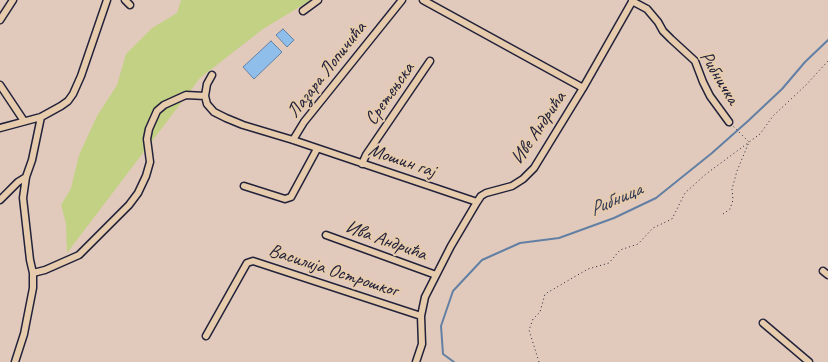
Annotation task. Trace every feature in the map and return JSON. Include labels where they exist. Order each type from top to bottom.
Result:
[{"type":"street","points":[[0,20],[13,0]]},
{"type":"street","points":[[0,128],[40,118],[61,106],[73,94],[81,76],[107,0]]},
{"type":"street","points":[[304,11],[318,0]]},
{"type":"street","name":"Лазара Лопичића","points":[[293,140],[304,122],[402,0]]},
{"type":"street","points":[[423,0],[583,88]]},
{"type":"street","name":"Иве Андрића","points":[[416,362],[422,344],[421,316],[425,296],[477,202],[481,196],[486,193],[504,190],[512,186],[523,179],[534,168],[583,88],[631,1]]},
{"type":"street","name":"Рибничка","points":[[631,1],[647,9],[658,22],[663,31],[695,61],[710,96],[729,122]]},
{"type":"street","name":"Сретењска","points":[[362,164],[366,155],[430,61]]},
{"type":"street","points":[[33,273],[45,270],[78,255],[129,205],[138,193],[146,176],[150,162],[147,139],[149,129],[158,111],[164,105],[186,95],[205,96],[207,84],[212,75]]},
{"type":"street","points":[[0,85],[24,121]]},
{"type":"street","name":"Мошин гај","points":[[205,96],[207,104],[214,112],[243,125],[293,140],[477,202]]},
{"type":"street","points":[[15,362],[24,334],[33,288],[33,273],[30,260],[23,198],[26,177],[32,160],[40,118]]},
{"type":"street","points":[[244,186],[285,199],[291,196],[317,148]]},
{"type":"street","points":[[0,200],[18,182],[26,177]]},
{"type":"street","name":"Ива Андрића","points":[[326,235],[436,275]]},
{"type":"street","name":"Василија Острошког","points":[[206,336],[247,263],[253,261],[421,316]]},
{"type":"street","points":[[763,322],[809,362]]},
{"type":"path","points":[[539,362],[529,330],[533,319],[540,312],[545,294],[588,269],[609,263],[620,250],[638,244],[653,228],[672,219],[685,193],[706,174],[760,134],[773,116],[806,85],[828,61]]},
{"type":"path","points":[[729,122],[749,142]]},
{"type":"path","points":[[723,214],[730,209],[733,200],[732,189],[737,171],[749,142]]},
{"type":"green space","points":[[181,0],[311,0],[263,29],[200,78],[67,253],[66,224],[61,205],[71,188],[79,155],[97,116],[117,85],[126,54],[152,28],[177,13]]},
{"type":"water","points":[[283,29],[294,40],[287,47],[276,35]]},
{"type":"water","points":[[271,41],[282,52],[254,79],[243,67]]},
{"type":"waterway","name":"Рибница","points":[[454,362],[443,354],[441,326],[453,291],[482,260],[520,243],[559,238],[614,218],[656,198],[712,153],[748,121],[782,89],[805,62],[828,40]]}]
